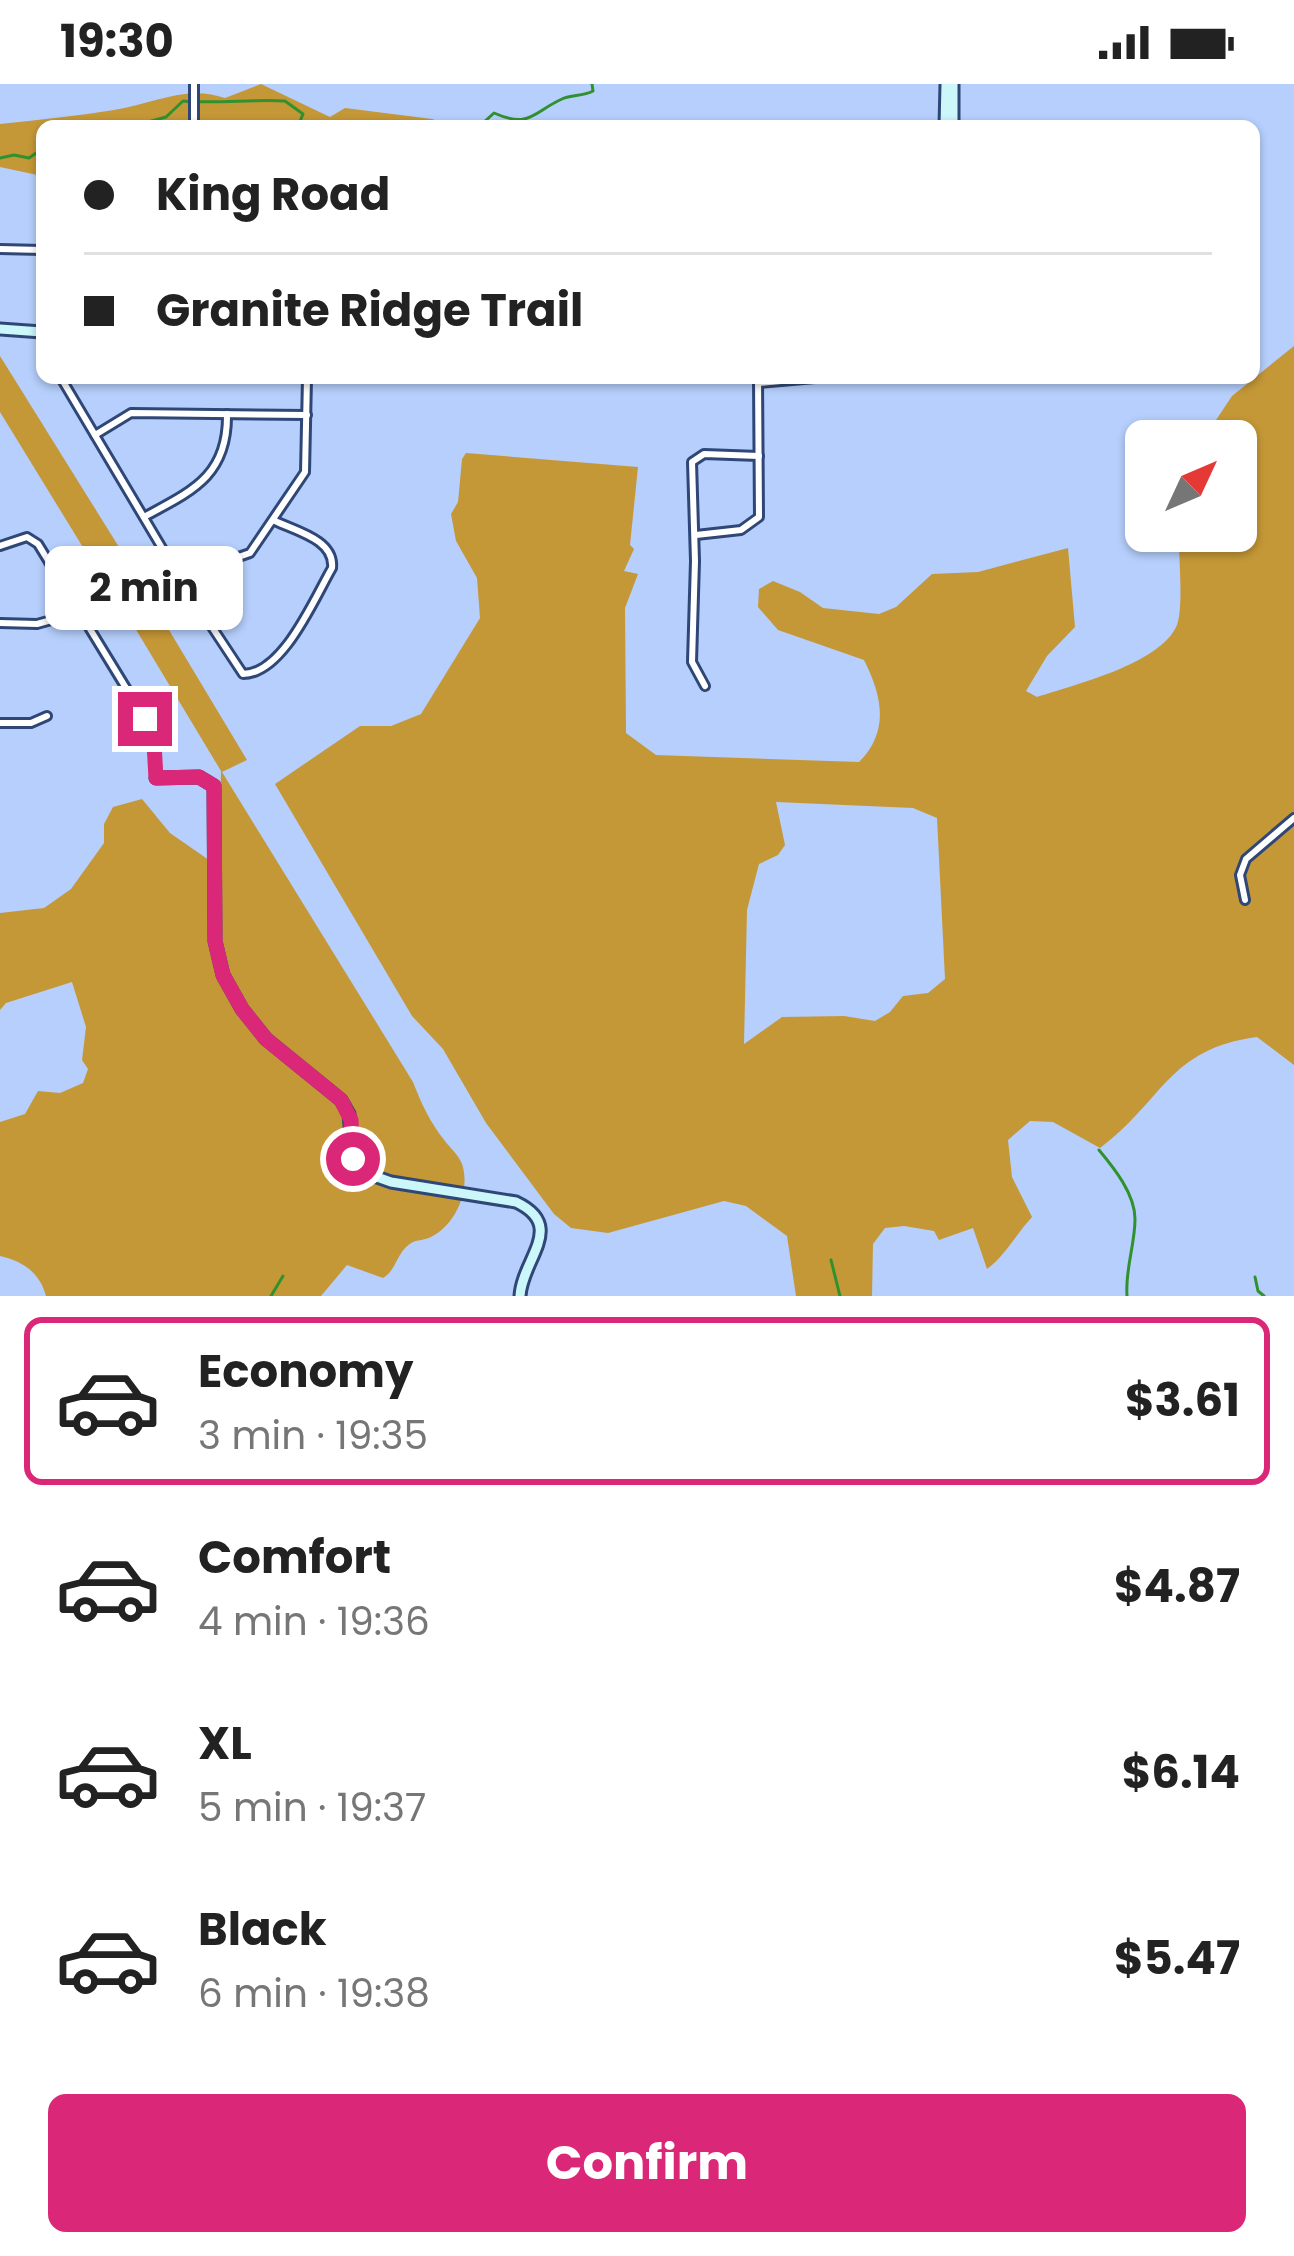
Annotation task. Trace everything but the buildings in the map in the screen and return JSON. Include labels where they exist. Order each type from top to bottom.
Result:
[{"type":"street","points":[[194,84],[194,120]]},
{"type":"street","points":[[949,120],[950,84]]},
{"type":"street","points":[[0,249],[36,250]]},
{"type":"street","points":[[0,329],[36,332]]},
{"type":"street","points":[[65,384],[238,670],[250,675],[263,669],[290,640],[334,559],[326,547],[275,520]]},
{"type":"street","points":[[0,623],[37,624],[80,612],[250,553],[305,472],[308,384]]},
{"type":"street","points":[[695,535],[741,530],[756,521],[758,384]]},
{"type":"street","points":[[95,435],[131,413],[307,416]]},
{"type":"street","points":[[143,517],[193,490],[208,474],[227,443],[227,414]]},
{"type":"street","points":[[704,686],[692,662],[695,535],[691,468],[695,458],[704,454],[759,456]]},
{"type":"street","points":[[0,547],[33,538],[145,719],[154,743],[156,778],[210,781],[216,796],[215,941],[223,975],[242,1009],[276,1048],[341,1100],[351,1120],[352,1152],[359,1171],[391,1182],[516,1202],[530,1209],[542,1235],[521,1281],[520,1296]]},
{"type":"street","points":[[0,723],[31,723],[47,716]]},
{"type":"street","points":[[1245,900],[1240,875],[1246,859],[1294,818]]},
{"type":"shaded area","points":[[261,84],[330,117],[345,108],[435,120],[36,120],[36,175],[0,167],[0,124],[114,110],[183,94],[225,98]]},
{"type":"shaded area","points":[[1294,346],[1294,1065],[1257,1037],[1227,1043],[1185,1065],[1100,1148],[1053,1122],[1030,1121],[1008,1140],[1012,1177],[1032,1217],[1000,1258],[987,1269],[973,1228],[939,1240],[934,1231],[885,1228],[873,1244],[872,1296],[796,1296],[787,1236],[746,1206],[724,1201],[608,1233],[571,1228],[554,1214],[486,1123],[443,1049],[412,1016],[275,784],[360,726],[391,726],[421,714],[480,618],[477,578],[456,541],[451,514],[458,502],[466,453],[638,467],[630,545],[634,549],[624,571],[638,574],[625,608],[626,733],[656,755],[859,762],[869,750],[880,713],[864,660],[778,630],[758,607],[759,589],[773,581],[823,608],[879,614],[896,607],[932,574],[978,572],[1068,548],[1075,627],[1047,656],[1026,691],[1037,697],[1115,671],[1153,651],[1177,625],[1179,552],[1257,552],[1257,420],[1216,420],[1232,396],[1247,384],[1260,384],[1260,373]],"holes":[[[776,802],[913,808],[937,818],[945,979],[928,993],[903,996],[875,1021],[844,1016],[782,1017],[744,1044],[747,910],[759,864],[778,855],[785,845]]]},
{"type":"shaded area","points":[[0,356],[142,584],[111,593],[0,412]]},
{"type":"shaded area","points":[[151,600],[247,760],[222,772],[462,1164],[464,1185],[454,1216],[440,1232],[407,1246],[383,1278],[347,1265],[321,1296],[46,1296],[29,1269],[0,1256],[0,1122],[25,1114],[38,1091],[60,1093],[83,1083],[88,1069],[82,1060],[86,1027],[72,982],[6,1003],[0,1010],[0,913],[44,908],[71,889],[104,843],[104,824],[113,807],[142,799],[170,833],[219,867],[221,771],[123,608]]},
{"type":"waterway","points":[[486,120],[494,113],[506,118],[531,117],[562,99],[593,91],[592,84]]},
{"type":"waterway","points":[[155,120],[183,101],[285,101],[303,114],[300,120]]},
{"type":"waterway","points":[[0,158],[29,158],[36,153]]},
{"type":"waterway","points":[[1099,1150],[1123,1182],[1134,1210],[1127,1296]]},
{"type":"waterway","points":[[831,1260],[840,1296]]},
{"type":"waterway","points":[[271,1296],[283,1276]]},
{"type":"waterway","points":[[1255,1277],[1264,1296]]},
{"type":"route","points":[[145,719],[154,743],[156,778],[199,777],[214,786],[215,941],[223,975],[266,1039],[346,1107],[353,1159]]}]
